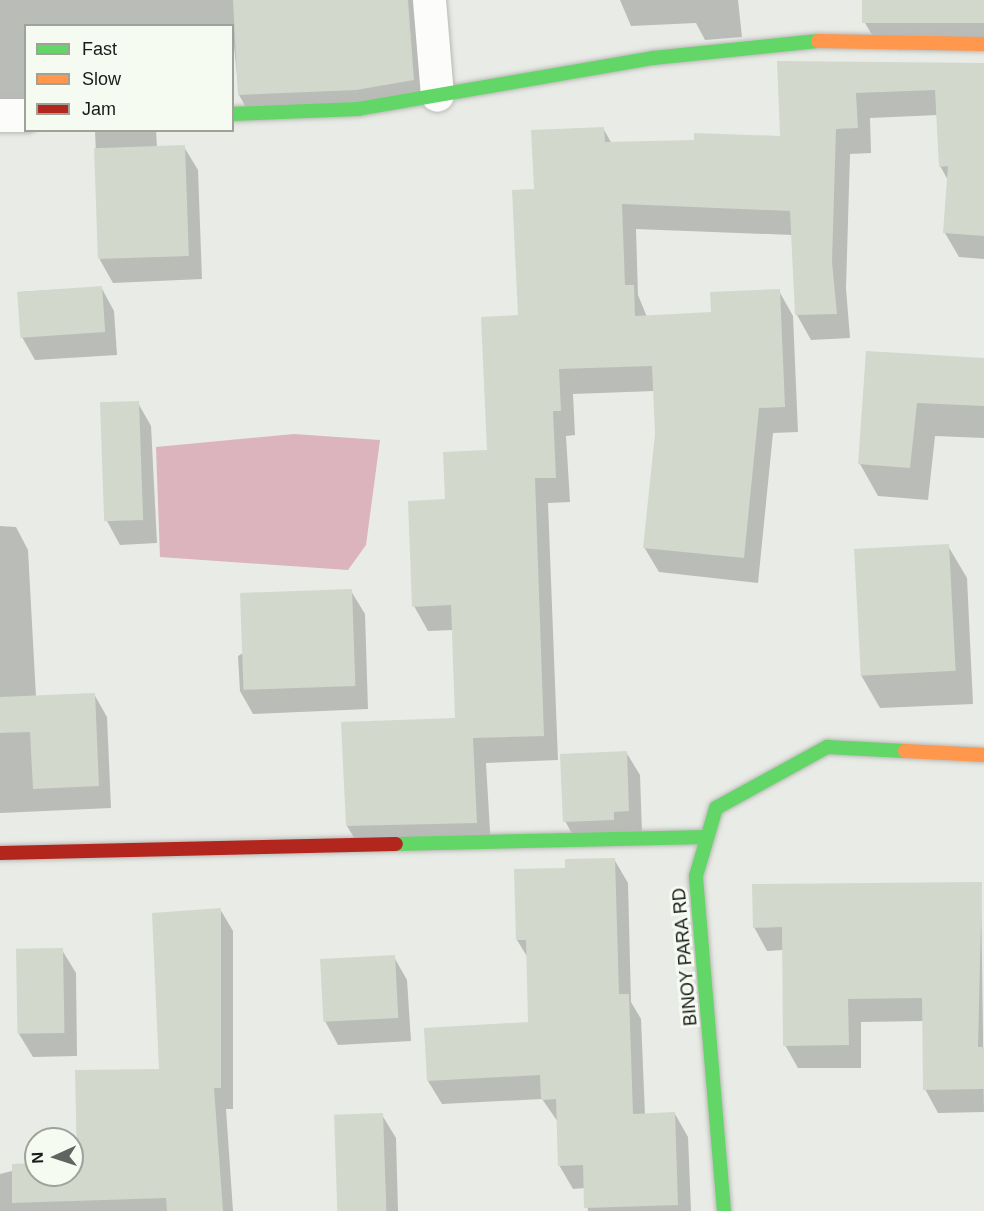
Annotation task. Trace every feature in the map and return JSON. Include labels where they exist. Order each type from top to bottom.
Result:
[{"type":"street","points":[[429,0],[436,95]]},
{"type":"street","points":[[234,114],[358,109],[787,41],[984,44]]},
{"type":"street","points":[[0,115],[24,115]]},
{"type":"street","name":"BINOY PARA RD","points":[[724,1211],[696,876],[716,808],[827,747],[982,758]]},
{"type":"street","points":[[0,854],[707,837]]},
{"type":"shaded area","points":[[294,434],[380,440],[366,545],[348,570],[160,557],[156,447]]},
{"type":"building","points":[[233,0],[408,0],[414,80],[356,90],[238,95]]},
{"type":"building","points":[[862,0],[984,0],[984,23],[862,23]]},
{"type":"building","points":[[777,61],[984,63],[984,236],[943,233],[948,166],[939,167],[935,90],[856,93],[858,128],[836,129],[832,262],[837,314],[795,315],[790,211],[622,204],[625,285],[634,285],[635,316],[711,312],[710,292],[780,289],[785,407],[759,408],[744,558],[643,548],[655,434],[652,366],[559,369],[561,411],[553,411],[556,478],[535,478],[544,736],[473,738],[477,823],[346,826],[341,722],[455,718],[451,605],[412,607],[408,501],[445,499],[443,452],[487,450],[481,317],[518,315],[512,190],[534,189],[531,130],[604,127],[605,142],[694,140],[694,133],[780,136]]},
{"type":"building","points":[[185,145],[189,256],[98,259],[94,148]]},
{"type":"building","points":[[102,286],[105,332],[20,338],[17,292]]},
{"type":"building","points":[[866,351],[984,358],[984,406],[917,403],[910,468],[858,464]]},
{"type":"building","points":[[139,401],[143,520],[104,521],[100,402]]},
{"type":"building","points":[[949,544],[956,671],[861,676],[854,549]]},
{"type":"building","points":[[352,589],[355,686],[243,690],[240,593]]},
{"type":"building","points":[[95,693],[99,786],[33,789],[30,732],[0,733],[0,697]]},
{"type":"building","points":[[627,751],[629,811],[614,812],[614,820],[563,822],[560,754]]},
{"type":"building","points":[[615,858],[619,994],[629,994],[633,1114],[675,1112],[678,1205],[584,1208],[583,1165],[558,1166],[556,1099],[541,1100],[540,1075],[427,1081],[424,1028],[528,1022],[526,940],[516,940],[514,869],[565,868],[565,859]]},
{"type":"building","points":[[982,882],[978,1047],[984,1047],[984,1089],[923,1090],[922,998],[848,999],[849,1045],[783,1046],[782,927],[753,928],[752,884]]},
{"type":"building","points":[[221,908],[221,1088],[214,1088],[223,1211],[167,1211],[166,1198],[12,1203],[12,1164],[24,1164],[24,1187],[84,1187],[84,1127],[76,1127],[75,1070],[159,1069],[152,913]]},
{"type":"building","points":[[63,948],[64,1033],[17,1034],[16,949]]},
{"type":"building","points":[[395,955],[398,1018],[323,1022],[320,959]]},
{"type":"building","points":[[383,1113],[386,1211],[337,1211],[334,1115]]},
{"type":"traffic: fast","points":[[234,114],[358,109],[653,58],[818,41]]},
{"type":"traffic: fast","points":[[724,1211],[696,876],[716,808],[827,747],[905,751]]},
{"type":"traffic: fast","points":[[396,844],[707,837]]},
{"type":"traffic: slow","points":[[818,41],[984,44]]},
{"type":"traffic: slow","points":[[905,751],[984,755]]},
{"type":"traffic: jam","points":[[0,853],[396,844]]}]
